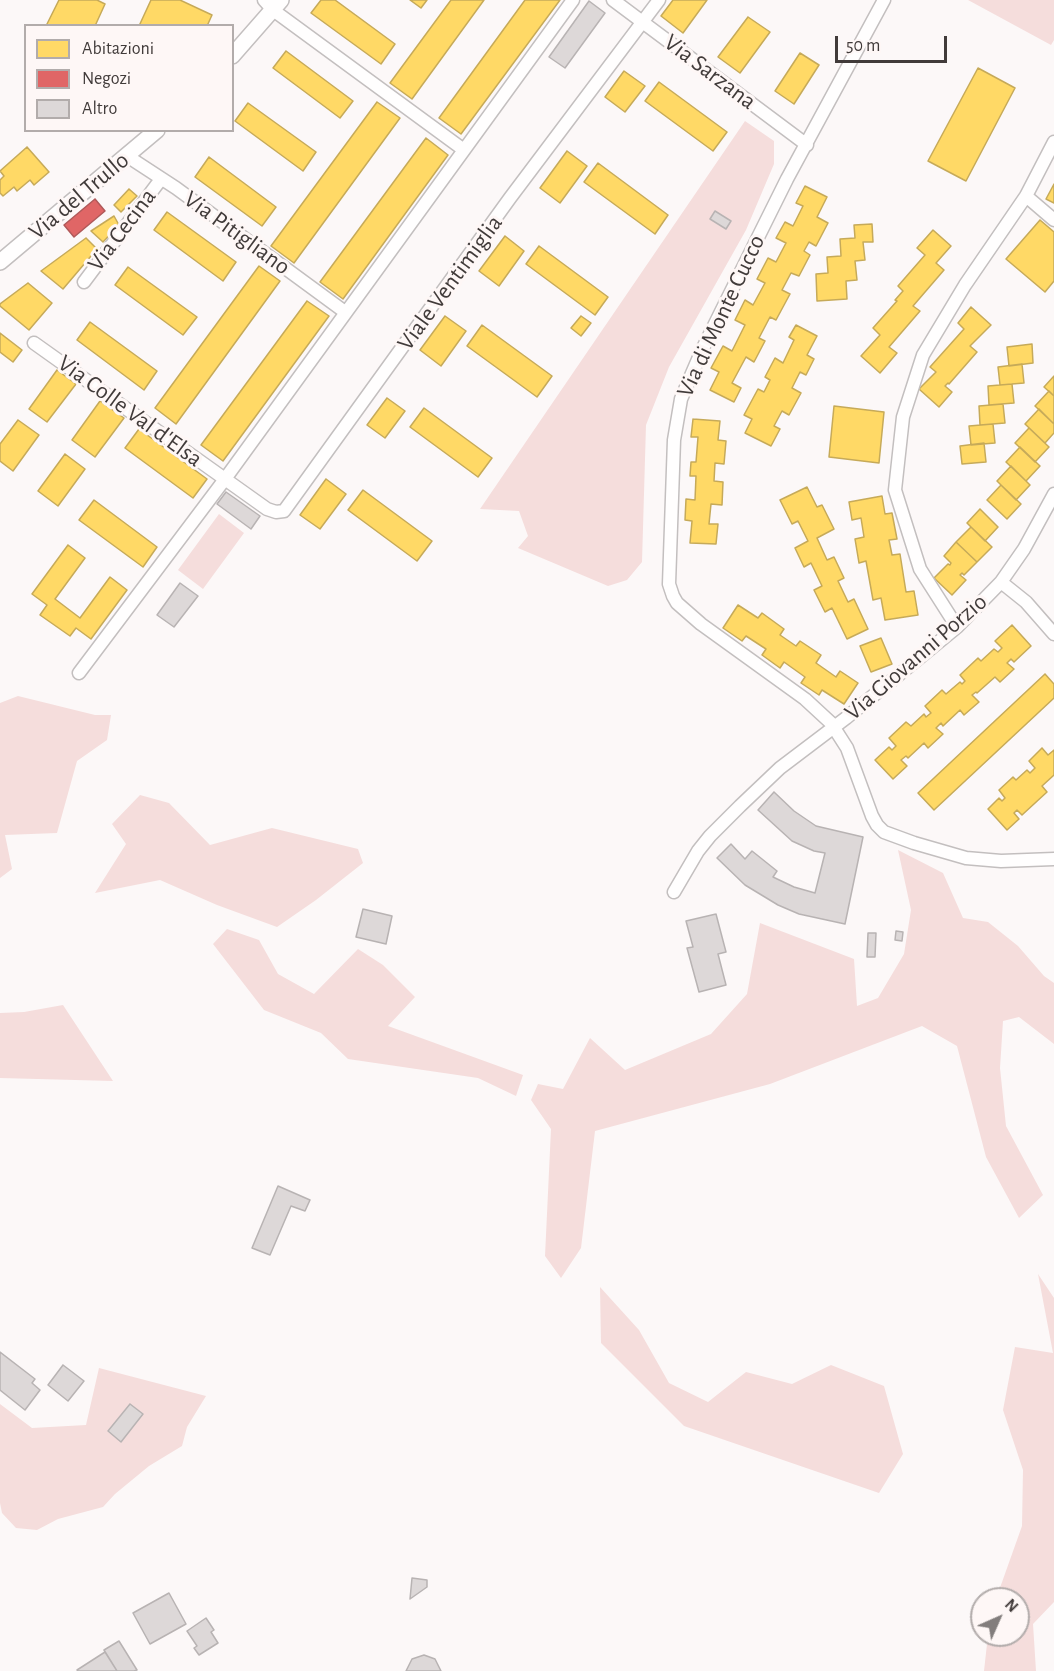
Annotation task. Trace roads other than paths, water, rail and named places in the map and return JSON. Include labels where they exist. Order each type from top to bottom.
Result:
[{"type":"street","points":[[79,673],[225,479],[573,0]]},
{"type":"street","name":"Via Sarzana","points":[[613,0],[807,145]]},
{"type":"street","name":"Viale Ventimiglia","points":[[225,479],[267,509],[279,512],[286,509],[510,198],[659,0]]},
{"type":"street","name":"Via di Monte Cucco","points":[[884,0],[788,179],[708,338],[681,399],[674,440],[669,576],[673,596],[681,607],[805,699],[835,727],[847,748],[872,816],[884,832],[966,858],[1001,861],[1054,859]]},
{"type":"street","points":[[234,53],[273,3],[464,150]]},
{"type":"street","name":"Via del Trullo","points":[[0,262],[156,132]]},
{"type":"street","points":[[957,627],[920,569],[895,490],[903,417],[923,355],[965,285],[1026,196],[1054,141]]},
{"type":"street","name":"Via Pitigliano","points":[[127,156],[345,312]]},
{"type":"street","name":"Via Cecina","points":[[84,282],[161,179]]},
{"type":"street","points":[[1026,196],[1054,220]]},
{"type":"street","name":"Via Colle Val d'Elsa","points":[[34,343],[225,479]]},
{"type":"street","name":"Via Giovanni Porzio","points":[[674,892],[698,851],[710,836],[780,768],[835,727],[957,627],[1001,582],[1024,549],[1054,494]]},
{"type":"street","points":[[1001,582],[1026,602],[1054,634]]}]
